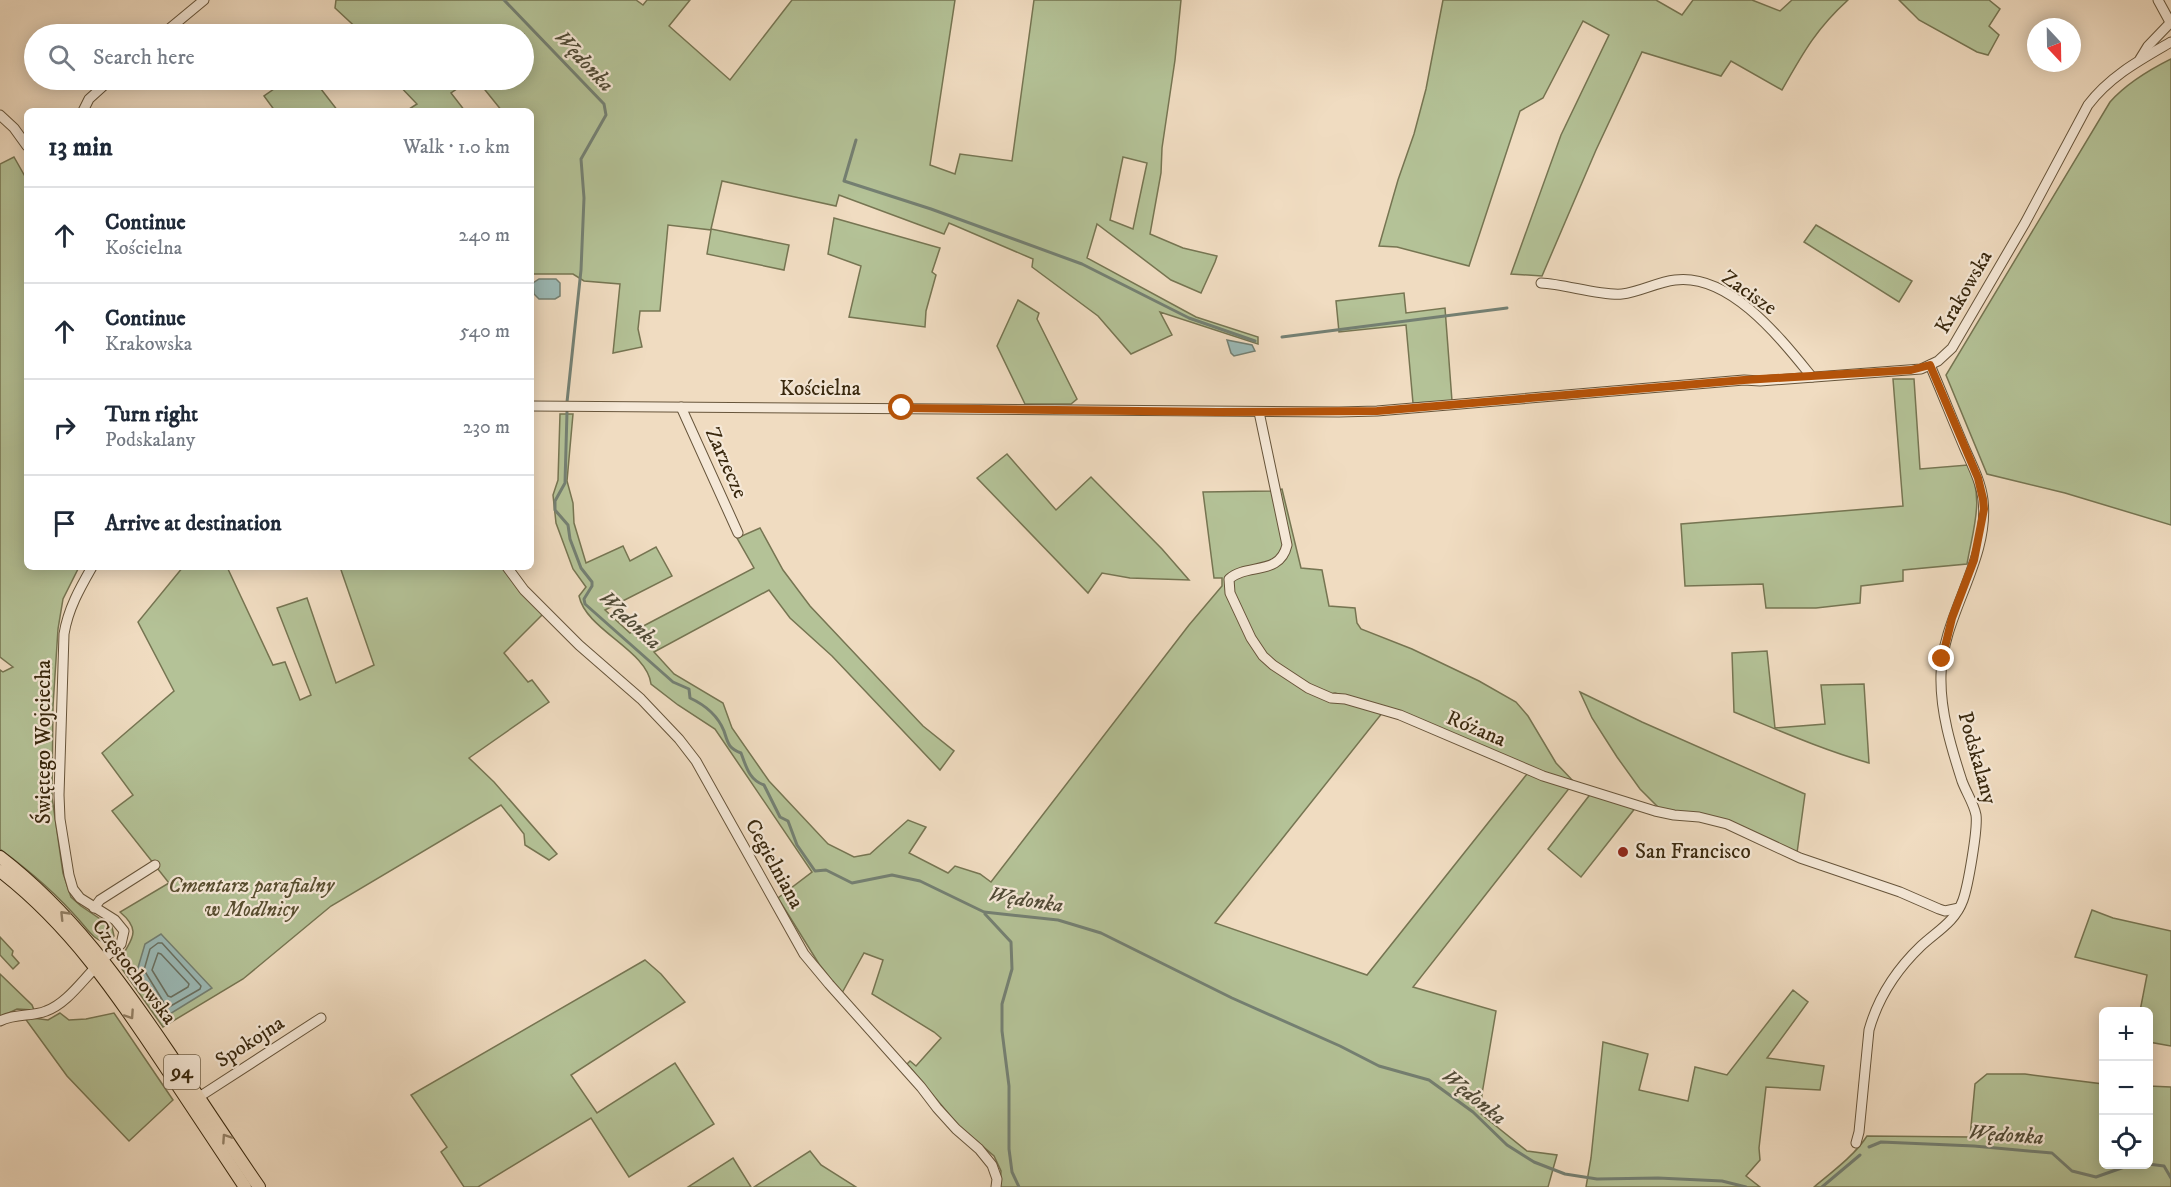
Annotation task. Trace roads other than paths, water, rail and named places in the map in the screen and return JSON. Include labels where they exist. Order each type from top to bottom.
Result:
[{"type":"main road","name":"Częstochowska","points":[[0,857],[50,900],[100,963],[199,1097],[259,1187]]},
{"type":"main road","name":"Częstochowska","points":[[0,871],[100,963],[128,1011],[245,1187]]},
{"type":"street","points":[[175,24],[204,0]]},
{"type":"street","points":[[2140,60],[2148,46],[2170,22],[2158,0]]},
{"type":"street","name":"Krakowska","points":[[1217,412],[1377,411],[1744,380],[1911,370],[1930,365],[1952,348],[2025,223],[2088,105],[2104,86],[2126,68],[2171,42]]},
{"type":"street","points":[[84,108],[89,99],[99,90]]},
{"type":"street","points":[[0,115],[24,142]]},
{"type":"street","name":"Zacisze","points":[[1540,283],[1620,294],[1674,280],[1692,280],[1710,285],[1734,298],[1760,318],[1812,377]]},
{"type":"street","name":"Podskalany","points":[[1856,1143],[1869,1030],[1876,1010],[1901,968],[1920,948],[1948,925],[1959,908],[1967,887],[1976,815],[1955,761],[1946,725],[1942,697],[1942,659],[1952,618],[1974,560],[1983,517],[1983,499],[1978,478],[1930,365]]},
{"type":"street","name":"Kościelna","points":[[534,406],[863,407],[1217,412]]},
{"type":"street","name":"Zarzecze","points":[[681,407],[738,533]]},
{"type":"street","name":"Różana","points":[[1259,412],[1287,545],[1285,554],[1280,560],[1269,566],[1234,574],[1228,579],[1230,593],[1251,638],[1272,665],[1308,688],[1331,698],[1345,699],[1400,715],[1543,777],[1655,811],[1715,820],[1800,858],[1900,892],[1939,909],[1946,911],[1959,908]]},
{"type":"street","name":"Świętego Wojciecha","points":[[90,570],[77,593],[66,621],[64,634],[59,795],[60,819],[71,884],[80,898],[115,920],[124,931],[121,944],[100,963]]},
{"type":"street","name":"Cegielniana","points":[[509,570],[524,590],[579,645],[636,694],[696,761],[804,954],[944,1115],[980,1149],[992,1165],[997,1179],[996,1187]]},
{"type":"street","points":[[94,908],[100,900],[155,865]]},
{"type":"street","points":[[0,1020],[17,1014],[47,1011],[61,1002],[100,963]]},
{"type":"street","name":"Spokojna","points":[[199,1097],[321,1018]]},
{"type":"water","points":[[539,279],[556,279],[560,283],[560,296],[555,299],[539,299],[534,294],[534,282]]},
{"type":"water","points":[[1227,340],[1252,345],[1255,351],[1234,356]]},
{"type":"water","points":[[161,934],[212,988],[165,1017],[137,971],[145,944]]},
{"type":"waterway","name":"Wędonka","points":[[504,0],[527,24]]},
{"type":"waterway","name":"Wędonka","points":[[534,31],[604,104],[606,115],[581,159],[584,198],[581,270],[567,402]]},
{"type":"waterway","points":[[856,140],[844,181],[931,209],[1082,264],[1189,318],[1255,341]]},
{"type":"waterway","points":[[1282,337],[1507,308]]},
{"type":"waterway","name":"Wędonka","points":[[567,412],[565,483],[555,501],[555,510],[568,525],[570,539],[581,568],[592,582],[584,599],[585,604],[673,682],[689,689],[690,698],[715,716],[729,745],[741,753],[751,776],[764,785],[780,817],[788,821],[797,845],[815,871],[826,870],[852,883],[892,875],[920,881],[984,912],[1058,920],[1101,933],[1232,998],[1379,1066],[1429,1080],[1473,1112],[1507,1145],[1534,1162],[1565,1174],[1597,1179],[1658,1178],[1722,1181],[1746,1187]]},
{"type":"waterway","points":[[985,914],[1011,942],[1012,969],[1002,1004],[1002,1031],[1009,1086],[1009,1149],[1012,1172],[1019,1187]]},
{"type":"waterway","name":"Wędonka","points":[[1869,1147],[1881,1142],[1974,1146],[2052,1153],[2072,1171],[2096,1177],[2119,1169]]},
{"type":"waterway","name":"Wędonka","points":[[1822,1187],[1860,1155]]},
{"type":"waterway","name":"Wędonka","points":[[2153,1165],[2164,1166],[2171,1178]]},
{"type":"place","name":"San Francisco","points":[[1623,852]]},
{"type":"park label","name":"Cmentarz parafialny w Modlnicy","points":[[251,898]]}]
